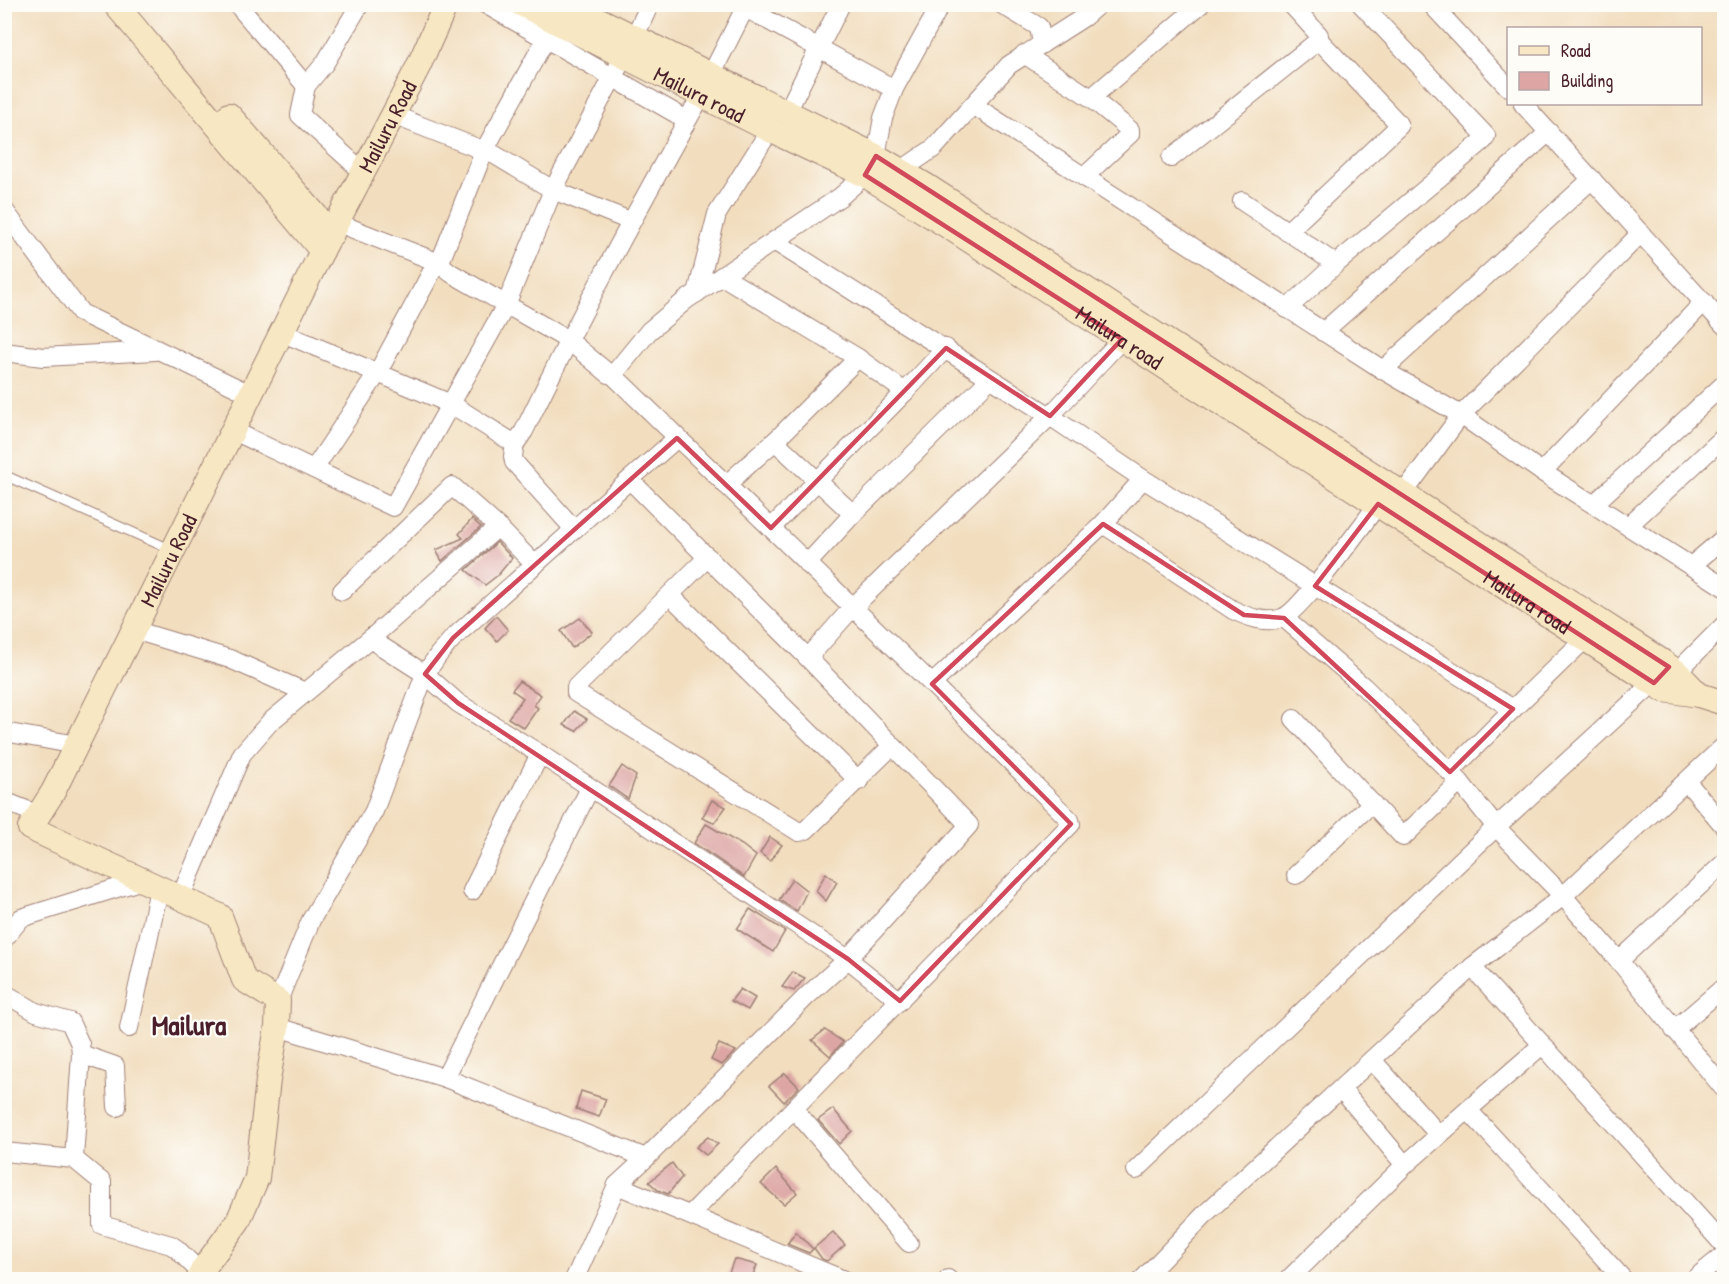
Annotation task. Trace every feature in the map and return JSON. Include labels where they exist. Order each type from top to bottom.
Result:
[{"type":"street","points":[[115,4],[330,236],[437,262],[451,273],[568,340],[613,375],[1070,820],[1071,824],[690,1215]]},
{"type":"street","points":[[133,4],[330,236]]},
{"type":"street","points":[[237,4],[306,86]]},
{"type":"street","points":[[360,4],[325,63],[306,86],[300,115],[363,172]]},
{"type":"street","points":[[484,4],[556,22],[614,78],[687,120]]},
{"type":"street","name":"Mailura road","points":[[521,4],[556,22],[629,47],[706,86],[770,130],[871,166],[900,171],[925,185],[1403,494],[1699,695],[1725,703]]},
{"type":"street","points":[[234,430],[393,507],[506,305],[553,190],[614,78],[650,4]]},
{"type":"street","points":[[787,112],[841,4]]},
{"type":"street","points":[[613,375],[649,331],[697,293],[840,197],[871,166],[883,118],[894,89],[941,4]]},
{"type":"street","points":[[1001,4],[1028,12],[1039,27],[1042,44]]},
{"type":"street","points":[[900,171],[934,148],[1009,65],[1084,17],[1099,4]]},
{"type":"street","points":[[1091,98],[1201,4]]},
{"type":"street","points":[[1287,232],[1399,126],[1319,40],[1319,35],[1291,4]]},
{"type":"street","points":[[1287,309],[1336,264],[1486,136],[1361,4]]},
{"type":"street","points":[[1431,4],[1507,85]]},
{"type":"street","points":[[574,529],[514,462],[515,444],[525,430],[568,340],[630,221],[706,86],[743,6],[894,89]]},
{"type":"street","name":"Mailuru Road","points":[[39,815],[77,745],[250,394],[393,115],[441,7]]},
{"type":"street","points":[[314,469],[377,374],[437,262],[440,262],[484,151],[556,22]]},
{"type":"street","points":[[1171,158],[1319,40]]},
{"type":"street","points":[[1024,54],[1091,98],[1131,132],[1084,177]]},
{"type":"street","name":"Mailura road","points":[[706,86],[787,112],[871,166],[949,227],[1586,638],[1667,674]]},
{"type":"street","points":[[973,105],[1383,370],[1461,414],[1542,472],[1725,587]]},
{"type":"street","points":[[1524,105],[1725,325]]},
{"type":"street","points":[[393,115],[495,155],[553,190],[630,221]]},
{"type":"street","points":[[697,293],[717,214],[770,130]]},
{"type":"street","points":[[1323,332],[1549,132]]},
{"type":"street","points":[[1383,370],[1592,179]]},
{"type":"street","points":[[1242,201],[1336,264]]},
{"type":"street","points":[[4,210],[81,313],[250,394]]},
{"type":"street","points":[[1403,494],[1461,414],[1641,233]]},
{"type":"street","points":[[774,241],[946,348],[1143,479],[1513,709]]},
{"type":"street","points":[[722,276],[858,358],[905,392]]},
{"type":"street","points":[[1542,472],[1704,302]]},
{"type":"street","points":[[283,333],[451,404],[515,444]]},
{"type":"street","points":[[808,658],[852,608],[1050,416],[1122,339]]},
{"type":"street","points":[[771,528],[946,348]]},
{"type":"street","points":[[4,352],[43,357],[158,351]]},
{"type":"street","points":[[726,485],[776,440],[858,358]]},
{"type":"street","points":[[807,564],[853,514],[990,379]]},
{"type":"street","points":[[1594,504],[1725,384]]},
{"type":"street","points":[[1628,526],[1725,437]]},
{"type":"street","points":[[4,1152],[74,1159],[102,1182],[102,1225],[171,1245],[200,1276],[238,1221],[257,1178],[268,1080],[277,1027],[278,1001],[311,920],[374,812],[425,674],[453,638],[677,438]]},
{"type":"street","points":[[776,440],[853,514]]},
{"type":"street","points":[[932,684],[1103,524],[1143,479]]},
{"type":"street","points":[[574,1280],[617,1185],[807,996],[848,959],[969,825],[708,557],[634,484],[628,481]]},
{"type":"street","points":[[342,591],[452,486],[498,527],[535,565]]},
{"type":"street","points":[[1103,524],[1233,610],[1264,620],[1284,618],[1315,586],[1378,504]]},
{"type":"street","points":[[129,1028],[161,889],[242,754],[270,722],[370,639],[498,527]]},
{"type":"street","points":[[1691,566],[1725,538]]},
{"type":"street","points":[[708,557],[576,687],[576,693],[799,832],[806,830],[859,781],[892,746]]},
{"type":"street","points":[[670,595],[859,781]]},
{"type":"street","points":[[1284,618],[1364,687],[1455,777],[1496,827],[1563,896],[1725,1089]]},
{"type":"street","points":[[1136,1170],[1496,827],[1725,625]]},
{"type":"street","points":[[134,630],[230,659],[305,692]]},
{"type":"street","points":[[1294,719],[1403,837],[1513,709],[1586,638]]},
{"type":"street","points":[[370,639],[425,674],[458,703],[540,754],[848,959],[900,1001]]},
{"type":"street","points":[[4,732],[77,745]]},
{"type":"street","points":[[1142,1280],[1206,1213],[1342,1090],[1472,967],[1563,896],[1725,746]]},
{"type":"street","points":[[472,891],[540,754]]},
{"type":"street","points":[[1687,782],[1725,826]]},
{"type":"street","points":[[445,1078],[590,788]]},
{"type":"street","points":[[4,801],[39,815],[30,828],[220,916],[244,980],[278,1001]]},
{"type":"street","points":[[1296,874],[1372,803]]},
{"type":"street","points":[[1619,961],[1725,863]]},
{"type":"street","points":[[4,939],[13,917],[161,889]]},
{"type":"street","points":[[1472,967],[1725,1245]]},
{"type":"street","points":[[1674,1030],[1725,987]]},
{"type":"street","points":[[4,993],[36,1012],[70,1022],[80,1044],[74,1159]]},
{"type":"street","points":[[277,1027],[445,1078],[646,1158]]},
{"type":"street","points":[[1288,1280],[1438,1135],[1542,1045]]},
{"type":"street","points":[[81,1054],[115,1066],[117,1107]]},
{"type":"street","points":[[1372,1060],[1438,1135]]},
{"type":"street","points":[[1342,1090],[1406,1165]]},
{"type":"street","points":[[794,1109],[909,1243]]},
{"type":"street","points":[[1468,1110],[1624,1280]]},
{"type":"street","points":[[617,1185],[844,1280]]},
{"type":"street","points":[[1693,1280],[1725,1255]]},
{"type":"lane","points":[[4,475],[174,551]]},
{"type":"highlighted area","points":[[876,156],[1669,667],[1654,683],[1378,504],[1315,586],[1513,709],[1450,772],[1284,618],[1244,615],[1103,524],[932,684],[1071,824],[900,1001],[848,959],[458,703],[425,674],[453,638],[677,438],[771,528],[946,348],[1050,416],[1122,339],[865,175]]},
{"type":"building","points":[[472,519],[481,527],[442,561],[436,550],[463,538],[459,534]]},
{"type":"building","points":[[497,542],[512,558],[498,575],[485,585],[466,570]]},
{"type":"building","points":[[496,616],[508,630],[497,641],[485,628]]},
{"type":"building","points":[[580,618],[592,632],[572,648],[561,631]]},
{"type":"building","points":[[519,681],[541,695],[534,705],[538,708],[524,728],[508,718],[523,698],[512,690]]},
{"type":"building","points":[[574,711],[587,719],[576,731],[564,725]]},
{"type":"building","points":[[622,766],[636,776],[628,799],[609,786]]},
{"type":"building","points":[[712,800],[726,807],[714,823],[702,818]]},
{"type":"building","points":[[706,824],[756,856],[744,877],[694,843]]},
{"type":"building","points":[[770,837],[782,845],[770,861],[760,853]]},
{"type":"building","points":[[826,873],[837,882],[826,901],[816,891]]},
{"type":"building","points":[[792,879],[807,891],[797,911],[779,900]]},
{"type":"building","points":[[750,909],[785,931],[773,952],[737,929]]},
{"type":"building","points":[[793,972],[805,978],[794,991],[782,987]]},
{"type":"building","points":[[740,989],[755,998],[748,1010],[731,1001]]},
{"type":"building","points":[[825,1030],[843,1042],[830,1056],[812,1040]]},
{"type":"building","points":[[719,1044],[736,1051],[722,1065],[711,1060]]},
{"type":"building","points":[[785,1073],[799,1087],[784,1102],[769,1086]]},
{"type":"building","points":[[581,1091],[606,1099],[599,1117],[576,1109]]},
{"type":"building","points":[[833,1109],[852,1131],[839,1144],[818,1120]]},
{"type":"building","points":[[708,1137],[718,1144],[706,1155],[696,1147]]},
{"type":"building","points":[[672,1163],[682,1177],[668,1194],[658,1190],[649,1182]]},
{"type":"building","points":[[776,1169],[797,1193],[784,1204],[761,1184]]},
{"type":"building","points":[[796,1232],[813,1249],[809,1253],[787,1244]]},
{"type":"building","points":[[833,1232],[845,1245],[827,1261],[822,1259],[814,1248]]},
{"type":"building","points":[[734,1259],[757,1265],[751,1280],[739,1280],[728,1275]]},
{"type":"district","name":"Mailura","points":[[189,1025]]}]
